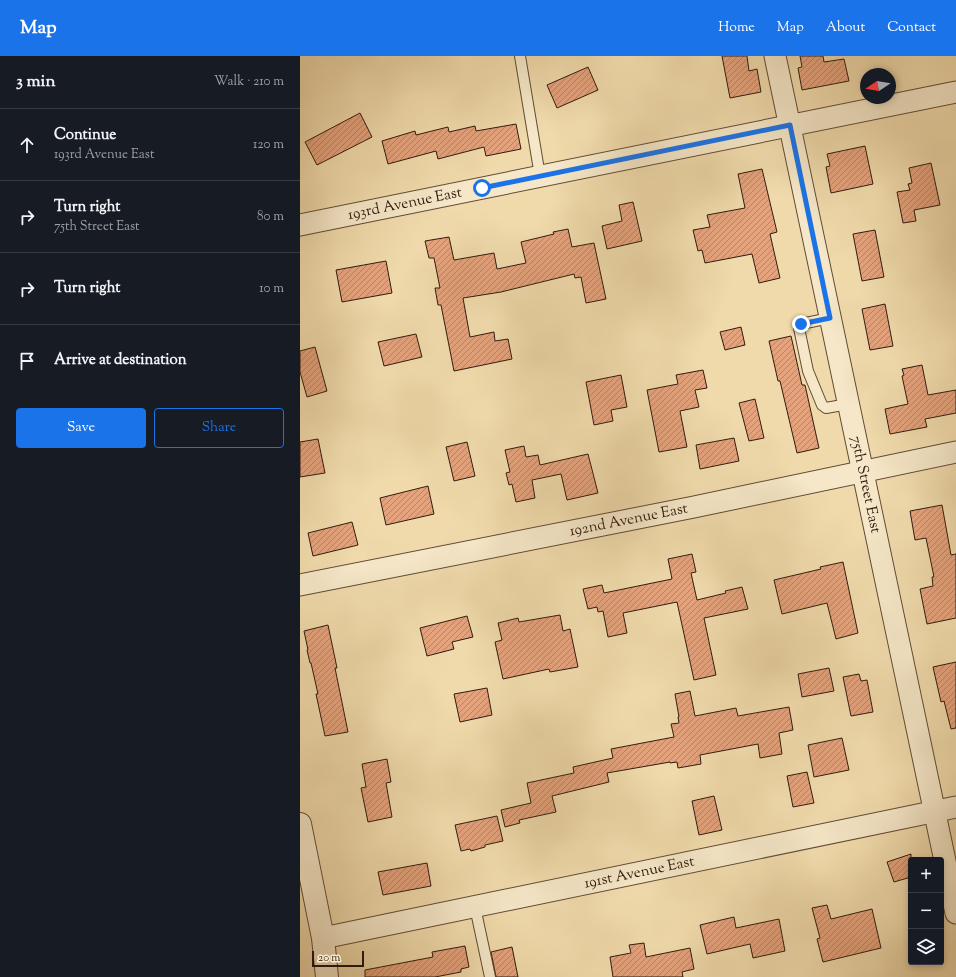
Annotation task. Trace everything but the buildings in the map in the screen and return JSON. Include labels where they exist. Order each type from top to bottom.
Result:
[{"type":"street","name":"75th Street East","points":[[775,56],[956,913]]},
{"type":"street","name":"193rd Avenue East","points":[[300,225],[956,92]]},
{"type":"street","name":"192nd Avenue East","points":[[300,585],[694,507],[956,452]]},
{"type":"street","name":"191st Avenue East","points":[[323,938],[956,807]]},
{"type":"street","points":[[300,824],[323,938],[327,977]]},
{"type":"lane","points":[[520,56],[540,176]]},
{"type":"lane","points":[[830,318],[801,324],[799,328],[808,371],[822,405],[826,408],[848,404]]},
{"type":"lane","points":[[475,907],[490,977]]},
{"type":"route","points":[[482,188],[790,125],[830,318],[801,324]]}]
